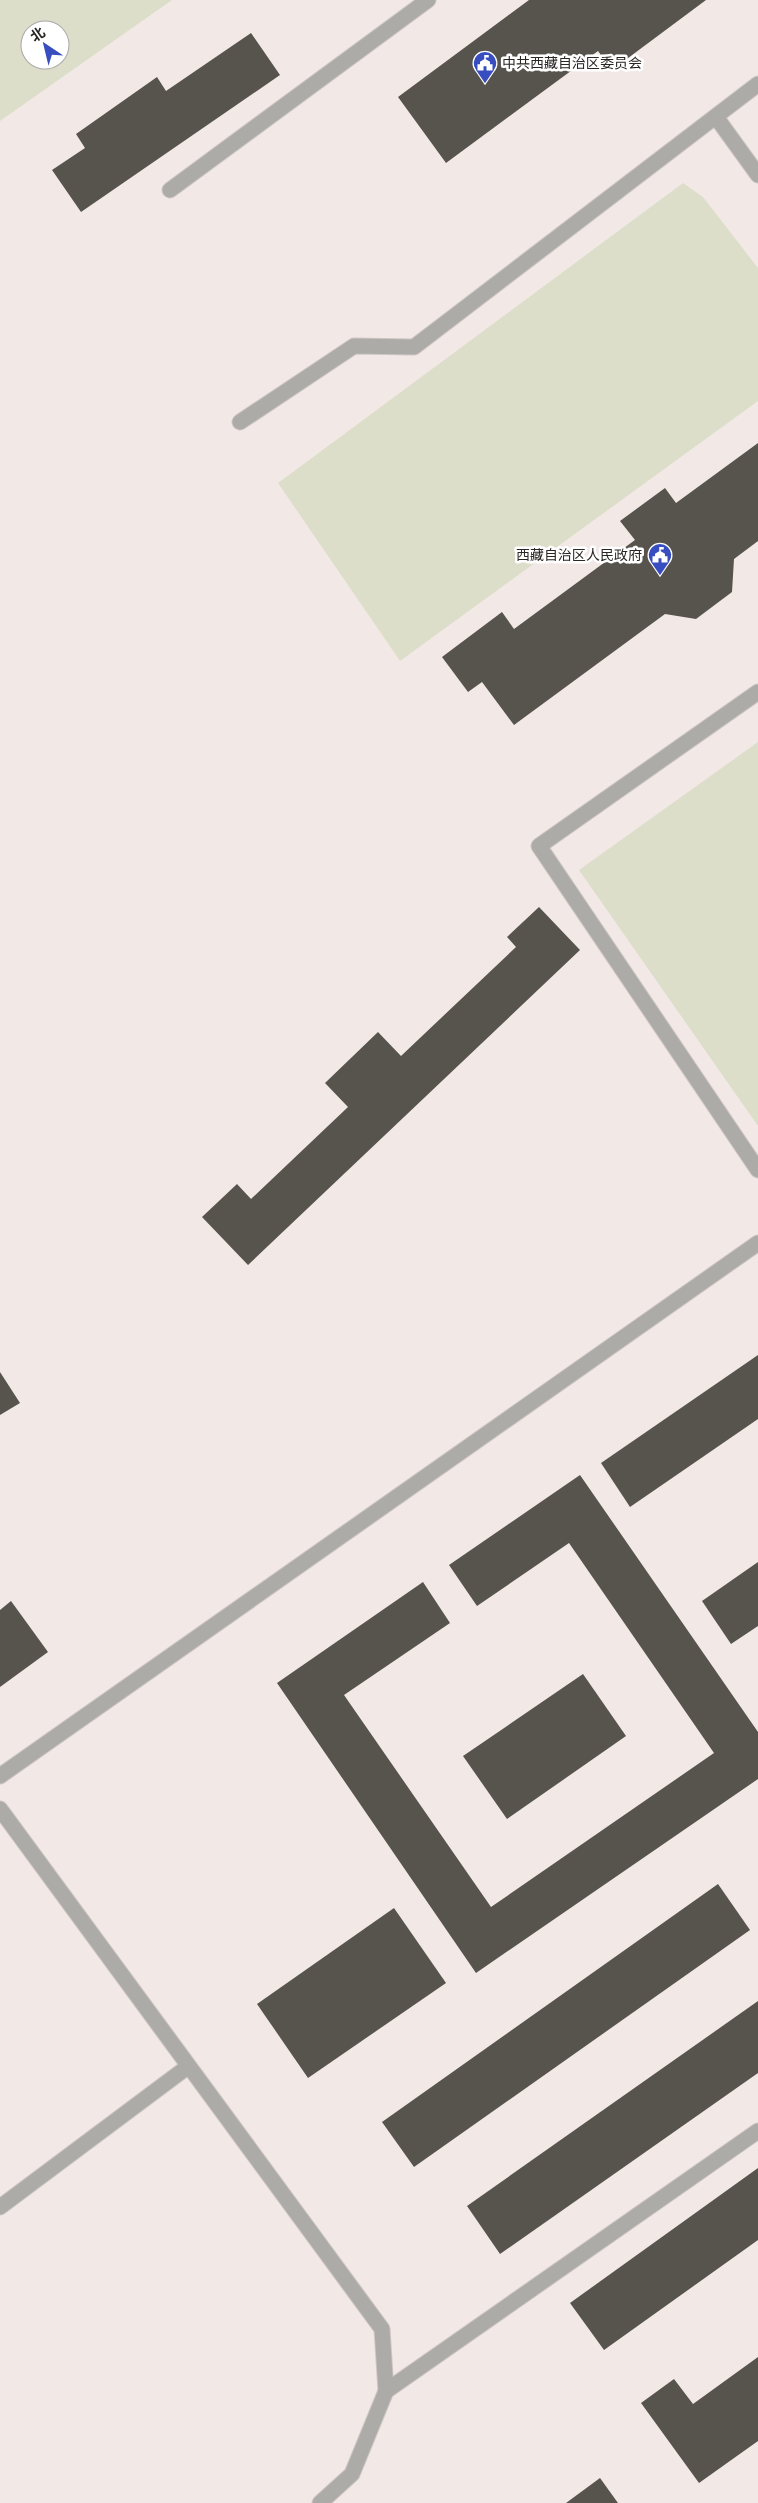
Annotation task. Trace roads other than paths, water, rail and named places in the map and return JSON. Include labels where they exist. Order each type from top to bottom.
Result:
[{"type":"street","points":[[170,190],[428,0]]},
{"type":"street","points":[[240,422],[354,346],[414,347],[758,84]]},
{"type":"street","points":[[716,117],[758,175]]},
{"type":"street","points":[[758,692],[539,846],[758,1170]]},
{"type":"street","points":[[0,1776],[758,1243]]},
{"type":"street","points":[[0,1809],[382,2329],[386,2391],[352,2474],[320,2503]]},
{"type":"street","points":[[0,2207],[182,2071]]},
{"type":"street","points":[[386,2391],[758,2131]]},
{"type":"place","name":"中共西藏自治区委员会","points":[[485,84]]},
{"type":"place","name":"西藏自治区人民政府","points":[[660,576]]}]
